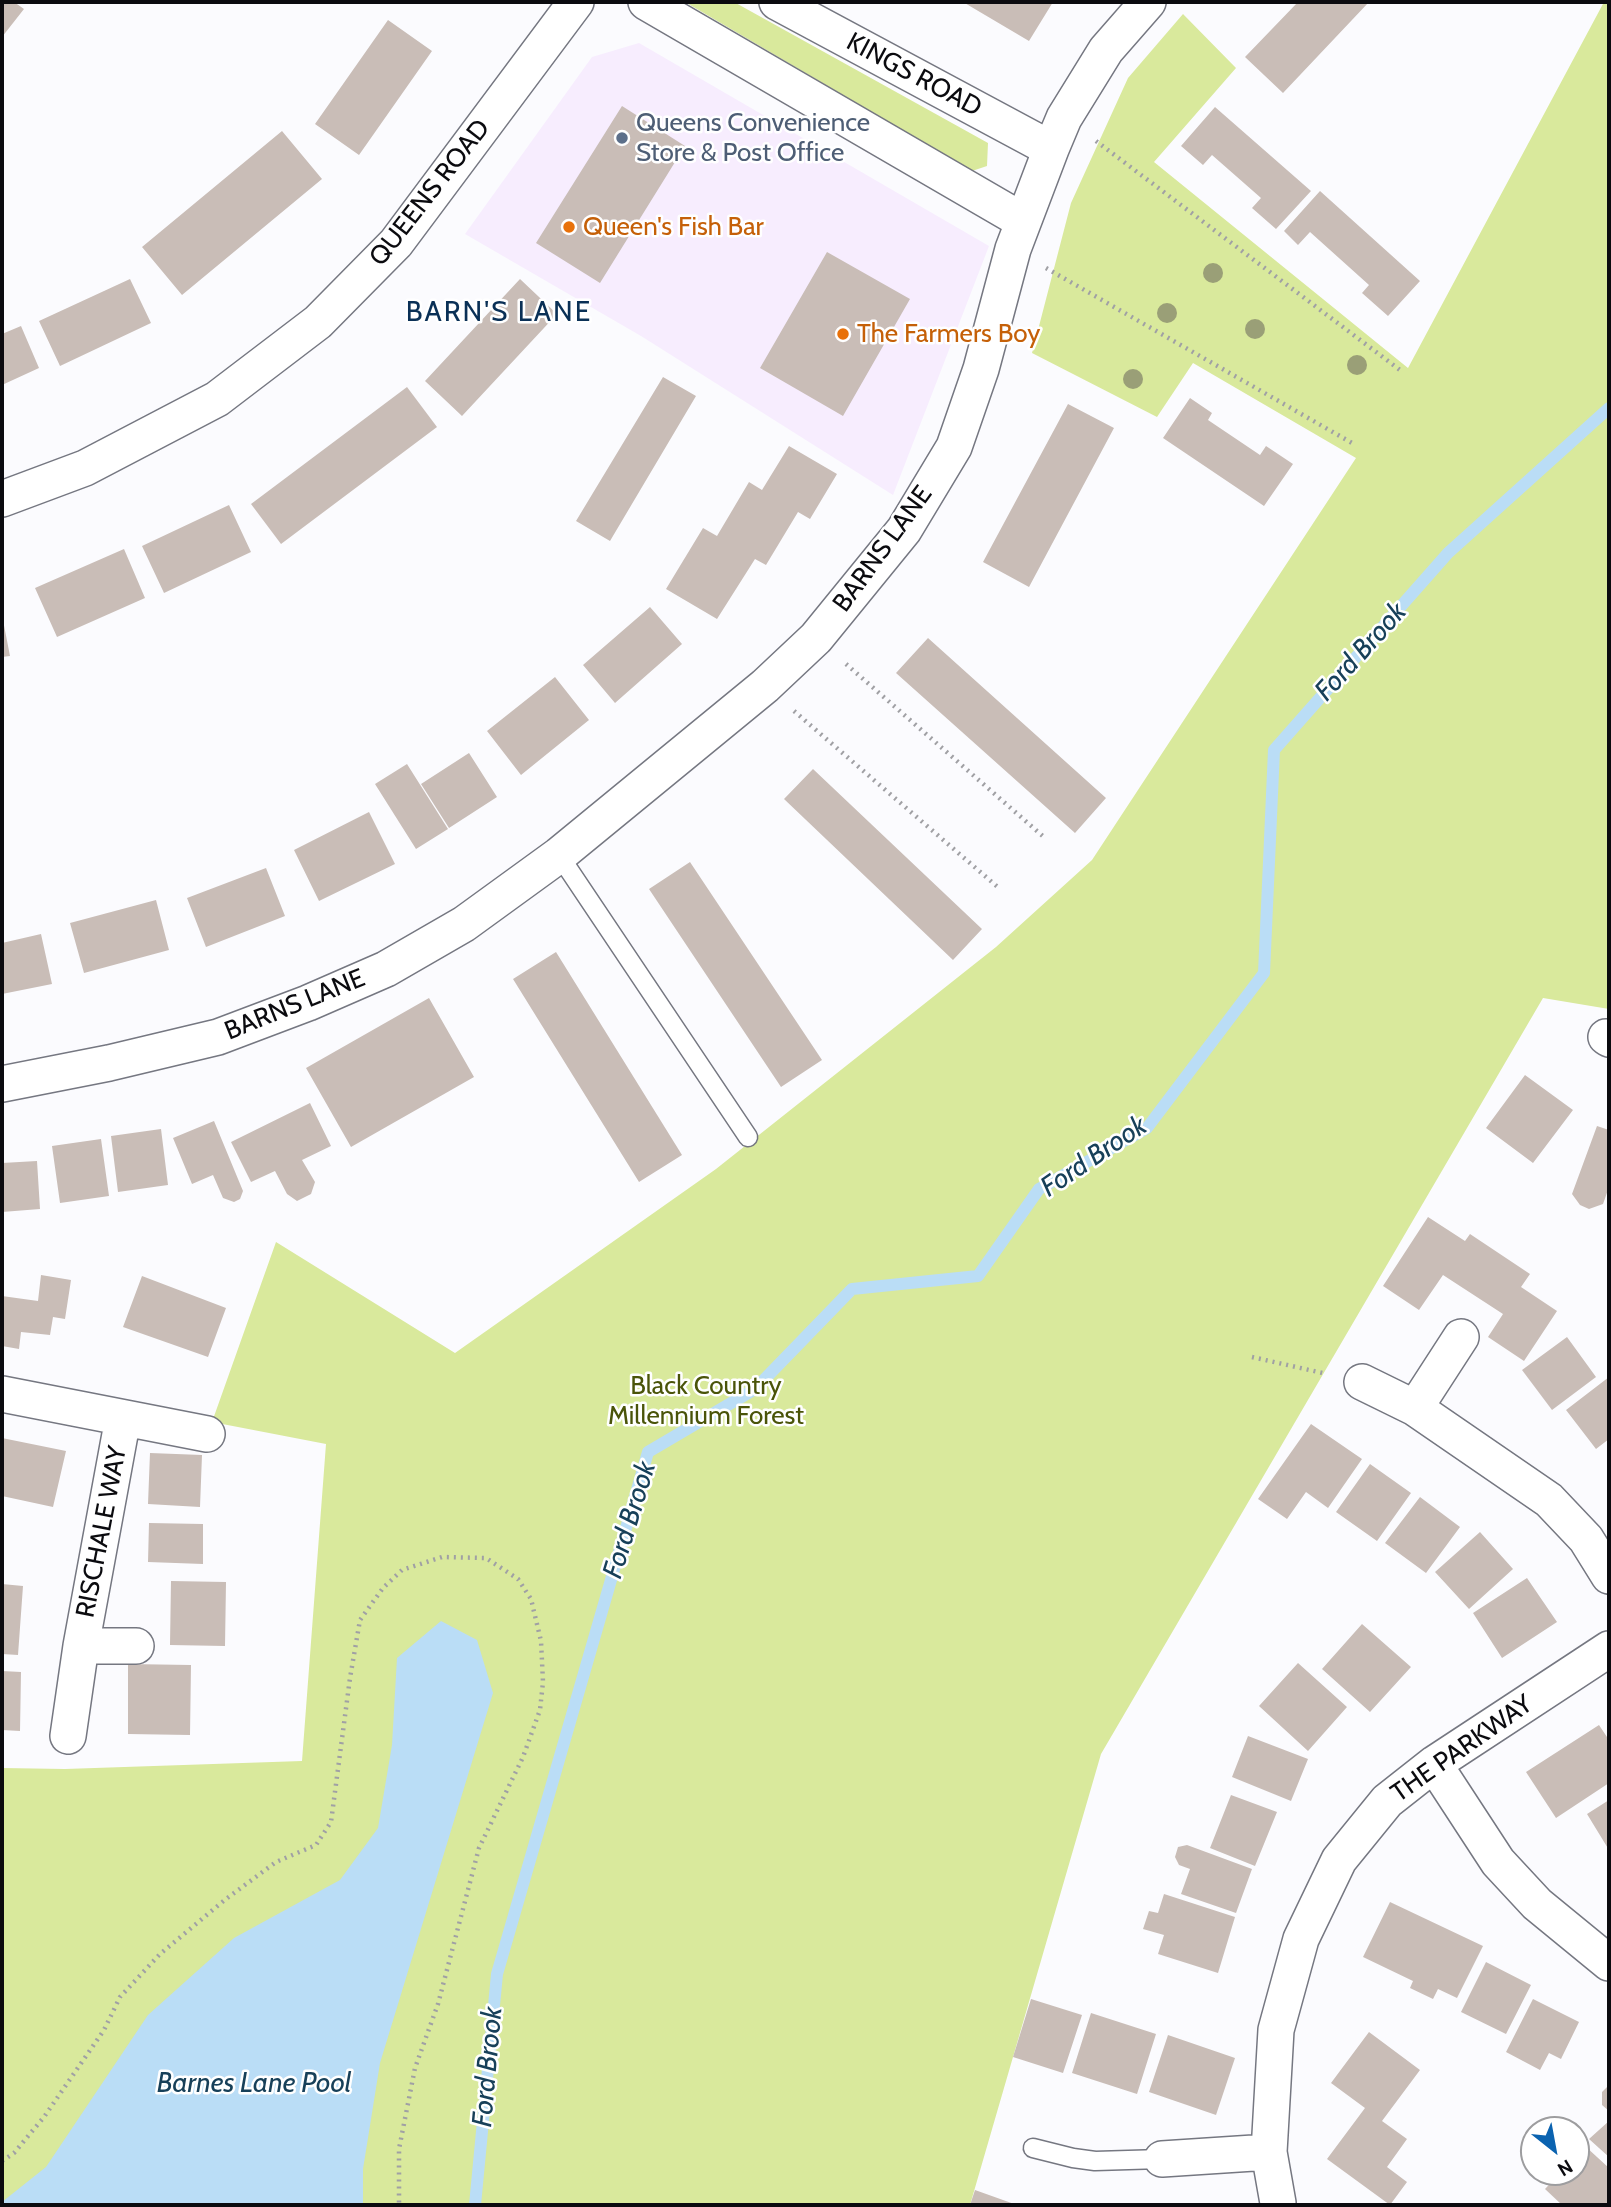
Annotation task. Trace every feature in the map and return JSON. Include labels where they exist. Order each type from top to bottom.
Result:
[{"type":"street","name":"QUEENS ROAD","points":[[2,499],[85,468],[217,399],[318,322],[396,243],[576,2]]},
{"type":"street","points":[[646,2],[1018,235]]},
{"type":"street","name":"KINGS ROAD","points":[[777,2],[1058,133]]},
{"type":"street","name":"BARNS LANE","points":[[2,1084],[218,1037],[308,1003],[386,969],[464,924],[559,855],[765,686],[816,638],[904,530],[954,447],[981,369],[1018,235],[1058,133],[1106,50],[1148,2]]},
{"type":"street","points":[[1415,1408],[1461,1337]]},
{"type":"street","points":[[1362,1382],[1415,1408],[1549,1500],[1586,1539],[1609,1576]]},
{"type":"street","name":"RISCHALE WAY","points":[[2,1394],[208,1434]]},
{"type":"street","name":"RISCHALE WAY","points":[[68,1736],[81,1646],[123,1418]]},
{"type":"street","name":"RISCHALE WAY","points":[[81,1646],[136,1646]]},
{"type":"street","name":"THE PARKWAY","points":[[1278,2203],[1269,2152],[1276,2030],[1301,1939],[1339,1860],[1387,1801],[1434,1764],[1609,1650]]},
{"type":"street","points":[[1434,1764],[1497,1862],[1537,1904],[1609,1963]]},
{"type":"street","points":[[1162,2159],[1269,2152]]},
{"type":"lane","points":[[559,855],[748,1137]]},
{"type":"lane","points":[[1033,2148],[1095,2161],[1162,2159]]},
{"type":"path","points":[[1058,133],[1400,370]]},
{"type":"path","points":[[1018,235],[1352,443]]},
{"type":"path","points":[[816,638],[1045,838]]},
{"type":"path","points":[[765,686],[1000,890]]},
{"type":"path","points":[[1252,1357],[1362,1382]]},
{"type":"path","points":[[2,2161],[14,2153],[44,2117],[104,2030],[120,1997],[160,1954],[226,1899],[276,1863],[316,1845],[331,1822],[360,1620],[383,1588],[402,1570],[442,1557],[486,1558],[518,1579],[531,1599],[541,1642],[543,1682],[540,1710],[523,1757],[479,1848],[438,2004],[415,2068],[399,2149],[399,2205]]},
{"type":"shaded area","points":[[639,43],[989,246],[893,495],[641,336],[465,234],[592,57]]},
{"type":"green space","points":[[685,2],[734,2],[988,143],[987,166],[972,171]]},
{"type":"green space","name":"Black Country Millennium Forest","points":[[1604,2],[1609,2],[1609,1009],[1543,998],[1101,1754],[970,2205],[2,2205],[2,1768],[65,1769],[302,1761],[326,1444],[212,1422],[276,1242],[455,1353],[716,1169],[996,947],[1092,860],[1356,458],[1193,363],[1157,417],[1032,353],[1071,203],[1128,78],[1183,14],[1236,68],[1154,162],[1408,368]]},
{"type":"water","name":"Barnes Lane Pool","points":[[441,1621],[477,1640],[493,1693],[380,2063],[363,2169],[363,2205],[2,2205],[2,2202],[46,2167],[148,2015],[234,1938],[340,1880],[378,1828],[392,1745],[397,1658]]},
{"type":"building","points":[[2,2],[14,2],[24,9],[2,37]]},
{"type":"building","points":[[963,2],[1053,2],[1029,41]]},
{"type":"building","points":[[1298,2],[1369,2],[1283,93],[1245,57]]},
{"type":"building","points":[[388,20],[432,51],[359,155],[315,124]]},
{"type":"building","points":[[622,106],[685,146],[600,283],[536,243]]},
{"type":"building","points":[[1215,107],[1311,191],[1276,229],[1252,208],[1261,198],[1212,155],[1203,165],[1181,146]]},
{"type":"building","points":[[282,131],[322,179],[182,295],[142,247]]},
{"type":"building","points":[[1320,191],[1420,281],[1388,316],[1362,293],[1369,285],[1310,232],[1298,245],[1284,231]]},
{"type":"building","points":[[827,252],[910,299],[843,416],[760,368]]},
{"type":"building","points":[[130,279],[151,323],[60,366],[39,321]]},
{"type":"building","points":[[520,279],[557,314],[462,416],[425,381]]},
{"type":"building","points":[[21,326],[39,368],[2,385],[2,334]]},
{"type":"building","points":[[663,377],[696,396],[610,541],[576,521]]},
{"type":"building","points":[[407,387],[437,427],[281,544],[251,504]]},
{"type":"building","points":[[1190,398],[1212,413],[1208,420],[1260,455],[1266,446],[1293,464],[1264,506],[1163,438]]},
{"type":"building","points":[[1068,404],[1114,428],[1029,587],[983,562]]},
{"type":"building","points":[[789,446],[837,474],[810,519],[798,512],[766,565],[755,559],[717,619],[666,589],[703,528],[717,536],[749,482],[762,490]]},
{"type":"building","points":[[229,505],[251,552],[164,593],[142,546]]},
{"type":"building","points":[[124,549],[145,598],[57,637],[35,588]]},
{"type":"building","points":[[650,607],[682,644],[615,703],[583,665]]},
{"type":"building","points":[[2,615],[10,656],[2,657]]},
{"type":"building","points":[[928,638],[1106,798],[1075,833],[896,673]]},
{"type":"building","points":[[555,677],[589,720],[521,775],[487,731]]},
{"type":"building","points":[[469,753],[497,797],[449,828],[421,784]]},
{"type":"building","points":[[407,764],[448,829],[416,849],[375,784]]},
{"type":"building","points":[[813,769],[982,929],[953,960],[784,799]]},
{"type":"building","points":[[369,812],[395,864],[319,901],[294,850]]},
{"type":"building","points":[[690,862],[822,1060],[781,1087],[649,889]]},
{"type":"building","points":[[266,868],[285,916],[206,947],[187,898]]},
{"type":"building","points":[[156,900],[169,950],[84,973],[70,923]]},
{"type":"building","points":[[41,934],[52,984],[2,994],[2,943]]},
{"type":"building","points":[[556,952],[682,1155],[639,1182],[513,979]]},
{"type":"building","points":[[429,998],[474,1077],[351,1147],[306,1068]]},
{"type":"building","points":[[1525,1075],[1573,1110],[1533,1163],[1486,1128]]},
{"type":"building","points":[[310,1103],[331,1146],[302,1160],[315,1182],[311,1194],[297,1201],[287,1194],[275,1171],[251,1182],[231,1142]]},
{"type":"building","points":[[214,1121],[243,1191],[240,1199],[234,1202],[223,1198],[213,1175],[192,1184],[173,1138]]},
{"type":"building","points":[[1597,1126],[1609,1130],[1609,1187],[1603,1204],[1589,1209],[1580,1205],[1572,1194]]},
{"type":"building","points":[[161,1129],[168,1185],[118,1192],[111,1136]]},
{"type":"building","points":[[101,1139],[109,1196],[60,1203],[52,1146]]},
{"type":"building","points":[[37,1161],[40,1209],[2,1212],[2,1163]]},
{"type":"building","points":[[1428,1217],[1465,1241],[1470,1234],[1530,1274],[1521,1287],[1557,1311],[1524,1361],[1488,1337],[1503,1314],[1443,1275],[1419,1310],[1383,1286]]},
{"type":"building","points":[[41,1275],[71,1280],[65,1319],[53,1317],[50,1335],[21,1332],[19,1349],[2,1346],[2,1296],[38,1301]]},
{"type":"building","points":[[142,1276],[226,1308],[208,1357],[123,1327]]},
{"type":"building","points":[[1567,1337],[1596,1377],[1552,1410],[1522,1370]]},
{"type":"building","points":[[1609,1377],[1609,1439],[1596,1449],[1566,1410]]},
{"type":"building","points":[[1311,1424],[1362,1459],[1328,1508],[1306,1492],[1287,1519],[1258,1499]]},
{"type":"building","points":[[2,1438],[66,1451],[53,1507],[2,1496]]},
{"type":"building","points":[[150,1453],[202,1455],[200,1507],[148,1504]]},
{"type":"building","points":[[1370,1464],[1411,1493],[1377,1541],[1336,1512]]},
{"type":"building","points":[[1420,1497],[1460,1527],[1426,1573],[1385,1543]]},
{"type":"building","points":[[149,1523],[203,1524],[203,1564],[148,1562]]},
{"type":"building","points":[[1480,1532],[1513,1569],[1469,1609],[1435,1572]]},
{"type":"building","points":[[1527,1578],[1557,1622],[1502,1658],[1473,1613]]},
{"type":"building","points":[[171,1581],[226,1582],[225,1646],[170,1645]]},
{"type":"building","points":[[2,1584],[23,1586],[18,1655],[2,1654]]},
{"type":"building","points":[[1362,1624],[1411,1667],[1370,1712],[1322,1669]]},
{"type":"building","points":[[1298,1663],[1347,1707],[1308,1751],[1259,1706]]},
{"type":"building","points":[[128,1664],[191,1665],[190,1735],[128,1734]]},
{"type":"building","points":[[2,1671],[21,1672],[20,1731],[2,1730]]},
{"type":"building","points":[[1599,1725],[1609,1740],[1609,1783],[1556,1818],[1526,1772]]},
{"type":"building","points":[[1248,1736],[1308,1759],[1291,1801],[1232,1777]]},
{"type":"building","points":[[1231,1795],[1277,1812],[1255,1866],[1210,1848]]},
{"type":"building","points":[[1609,1800],[1609,1850],[1587,1814]]},
{"type":"building","points":[[1187,1845],[1252,1869],[1236,1913],[1181,1894],[1190,1869],[1179,1865],[1175,1857],[1178,1847]]},
{"type":"building","points":[[1164,1894],[1235,1917],[1218,1973],[1158,1954],[1164,1935],[1143,1929],[1149,1911],[1158,1913]]},
{"type":"building","points":[[1390,1902],[1483,1946],[1457,1998],[1438,1989],[1433,1999],[1410,1988],[1413,1981],[1363,1957]]},
{"type":"building","points":[[1486,1962],[1531,1985],[1506,2034],[1461,2012]]},
{"type":"building","points":[[1031,1999],[1082,2015],[1063,2073],[1013,2057]]},
{"type":"building","points":[[1533,1999],[1579,2022],[1561,2059],[1549,2053],[1540,2070],[1506,2052]]},
{"type":"building","points":[[1091,2013],[1156,2034],[1137,2094],[1072,2073]]},
{"type":"building","points":[[1369,2032],[1420,2070],[1382,2121],[1407,2139],[1387,2167],[1407,2182],[1390,2205],[1327,2159],[1365,2108],[1331,2083]]},
{"type":"building","points":[[1168,2035],[1235,2058],[1216,2115],[1149,2092]]},
{"type":"building","points":[[1609,2085],[1609,2111],[1602,2105],[1602,2092]]},
{"type":"building","points":[[1609,2121],[1609,2157],[1590,2140]]},
{"type":"building","points":[[1590,2151],[1609,2168],[1609,2205],[1562,2205],[1545,2189],[1548,2186],[1590,2186]]},
{"type":"building","points":[[975,2190],[1017,2205],[970,2205]]},
{"type":"waterway","name":"Ford Brook","points":[[475,2205],[497,1974],[648,1452],[755,1389],[852,1289],[978,1276],[1039,1189],[1147,1128],[1264,973],[1274,750],[1448,553],[1609,408]]},
{"type":"place","name":"Queens Convenience Store & Post Office","points":[[622,138]]},
{"type":"place","name":"Queen's Fish Bar","points":[[569,227]]},
{"type":"place","name":"The Farmers Boy","points":[[843,334]]},
{"type":"district","name":"BARN'S LANE","points":[[499,313]]}]
